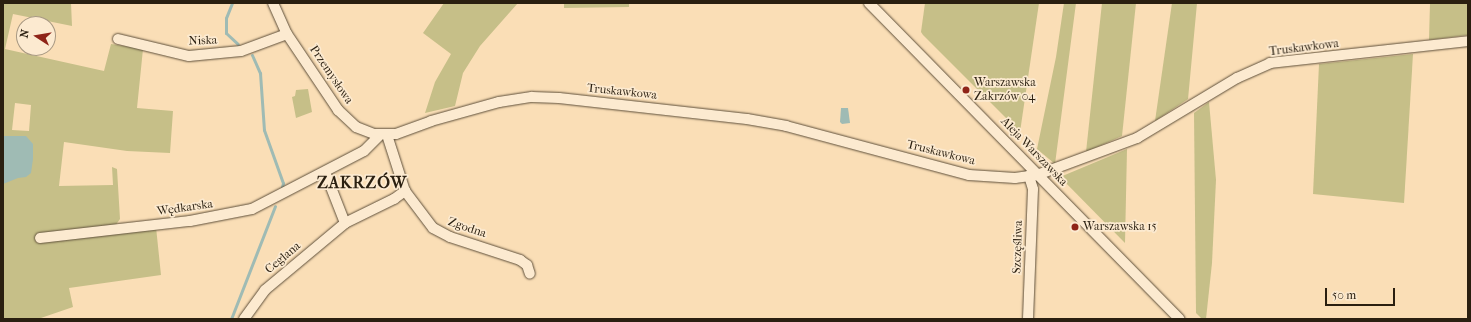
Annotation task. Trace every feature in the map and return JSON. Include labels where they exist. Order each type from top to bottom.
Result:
[{"type":"street","name":"Przemysłowa","points":[[273,3],[287,34],[344,117],[365,131],[386,135]]},
{"type":"street","name":"Aleja Warszawska","points":[[870,3],[1033,175],[1180,319]]},
{"type":"street","name":"Niska","points":[[118,39],[189,56],[241,51],[287,34]]},
{"type":"street","name":"Truskawkowa","points":[[386,135],[499,102],[532,97],[559,98],[747,119],[786,126],[968,175],[1015,178],[1033,175],[1137,138],[1237,78],[1270,63],[1468,41]]},
{"type":"street","name":"Wędkarska","points":[[40,238],[190,221],[252,209],[364,151],[386,135]]},
{"type":"street","name":"Zgodna","points":[[386,135],[405,191],[433,228],[450,238],[520,260],[527,265],[530,274]]},
{"type":"street","points":[[325,172],[344,223]]},
{"type":"street","name":"Szczęśliwa","points":[[1028,319],[1033,175]]},
{"type":"street","name":"Ceglana","points":[[244,319],[265,290],[344,223],[394,199],[405,191]]},
{"type":"shaded area","points":[[3,3],[71,3],[72,26],[56,23],[56,16],[23,16],[13,14],[5,49],[16,51],[16,56],[36,56],[104,71],[111,44],[143,49],[137,108],[173,111],[170,153],[127,151],[64,142],[59,186],[113,185],[112,167],[117,169],[120,219],[115,226],[156,227],[161,275],[69,288],[73,307],[38,319],[3,319]],"holes":[[[15,103],[31,105],[29,131],[12,130]]]},
{"type":"shaded area","points":[[444,3],[518,3],[480,46],[463,73],[455,106],[425,113],[435,82],[451,54],[423,33]]},
{"type":"shaded area","points":[[564,3],[629,3],[629,7],[564,8]]},
{"type":"shaded area","points":[[925,3],[1039,3],[1020,132],[923,35],[921,32]]},
{"type":"shaded area","points":[[1064,3],[1076,3],[1055,164],[1037,149],[1056,57]]},
{"type":"shaded area","points":[[1102,3],[1136,3],[1122,136],[1086,152]]},
{"type":"shaded area","points":[[1172,3],[1197,3],[1188,99],[1155,121]]},
{"type":"shaded area","points":[[1430,3],[1468,3],[1468,35],[1429,40]]},
{"type":"shaded area","points":[[1413,54],[1404,203],[1313,194],[1319,64]]},
{"type":"shaded area","points":[[308,89],[312,112],[296,118],[292,97],[295,96],[296,90]]},
{"type":"shaded area","points":[[1209,102],[1216,180],[1212,263],[1206,319],[1202,319],[1196,313],[1194,113]]},
{"type":"shaded area","points":[[1127,149],[1125,243],[1060,177]]},
{"type":"water","points":[[841,108],[848,108],[850,123],[842,124],[840,122]]},
{"type":"water","points":[[3,136],[26,136],[33,144],[33,159],[31,173],[26,177],[18,178],[3,184]]},
{"type":"waterway","points":[[232,3],[226,18],[226,33],[238,44]]},
{"type":"waterway","points":[[252,55],[260,73],[264,130],[283,183],[282,187]]},
{"type":"waterway","points":[[231,319],[275,206]]},
{"type":"place","name":"Warszawska Zakrzów 04","points":[[966,90]]},
{"type":"place","name":"Warszawska 15","points":[[1075,227]]},
{"type":"district","name":"ZAKRZÓW","points":[[362,183]]}]
